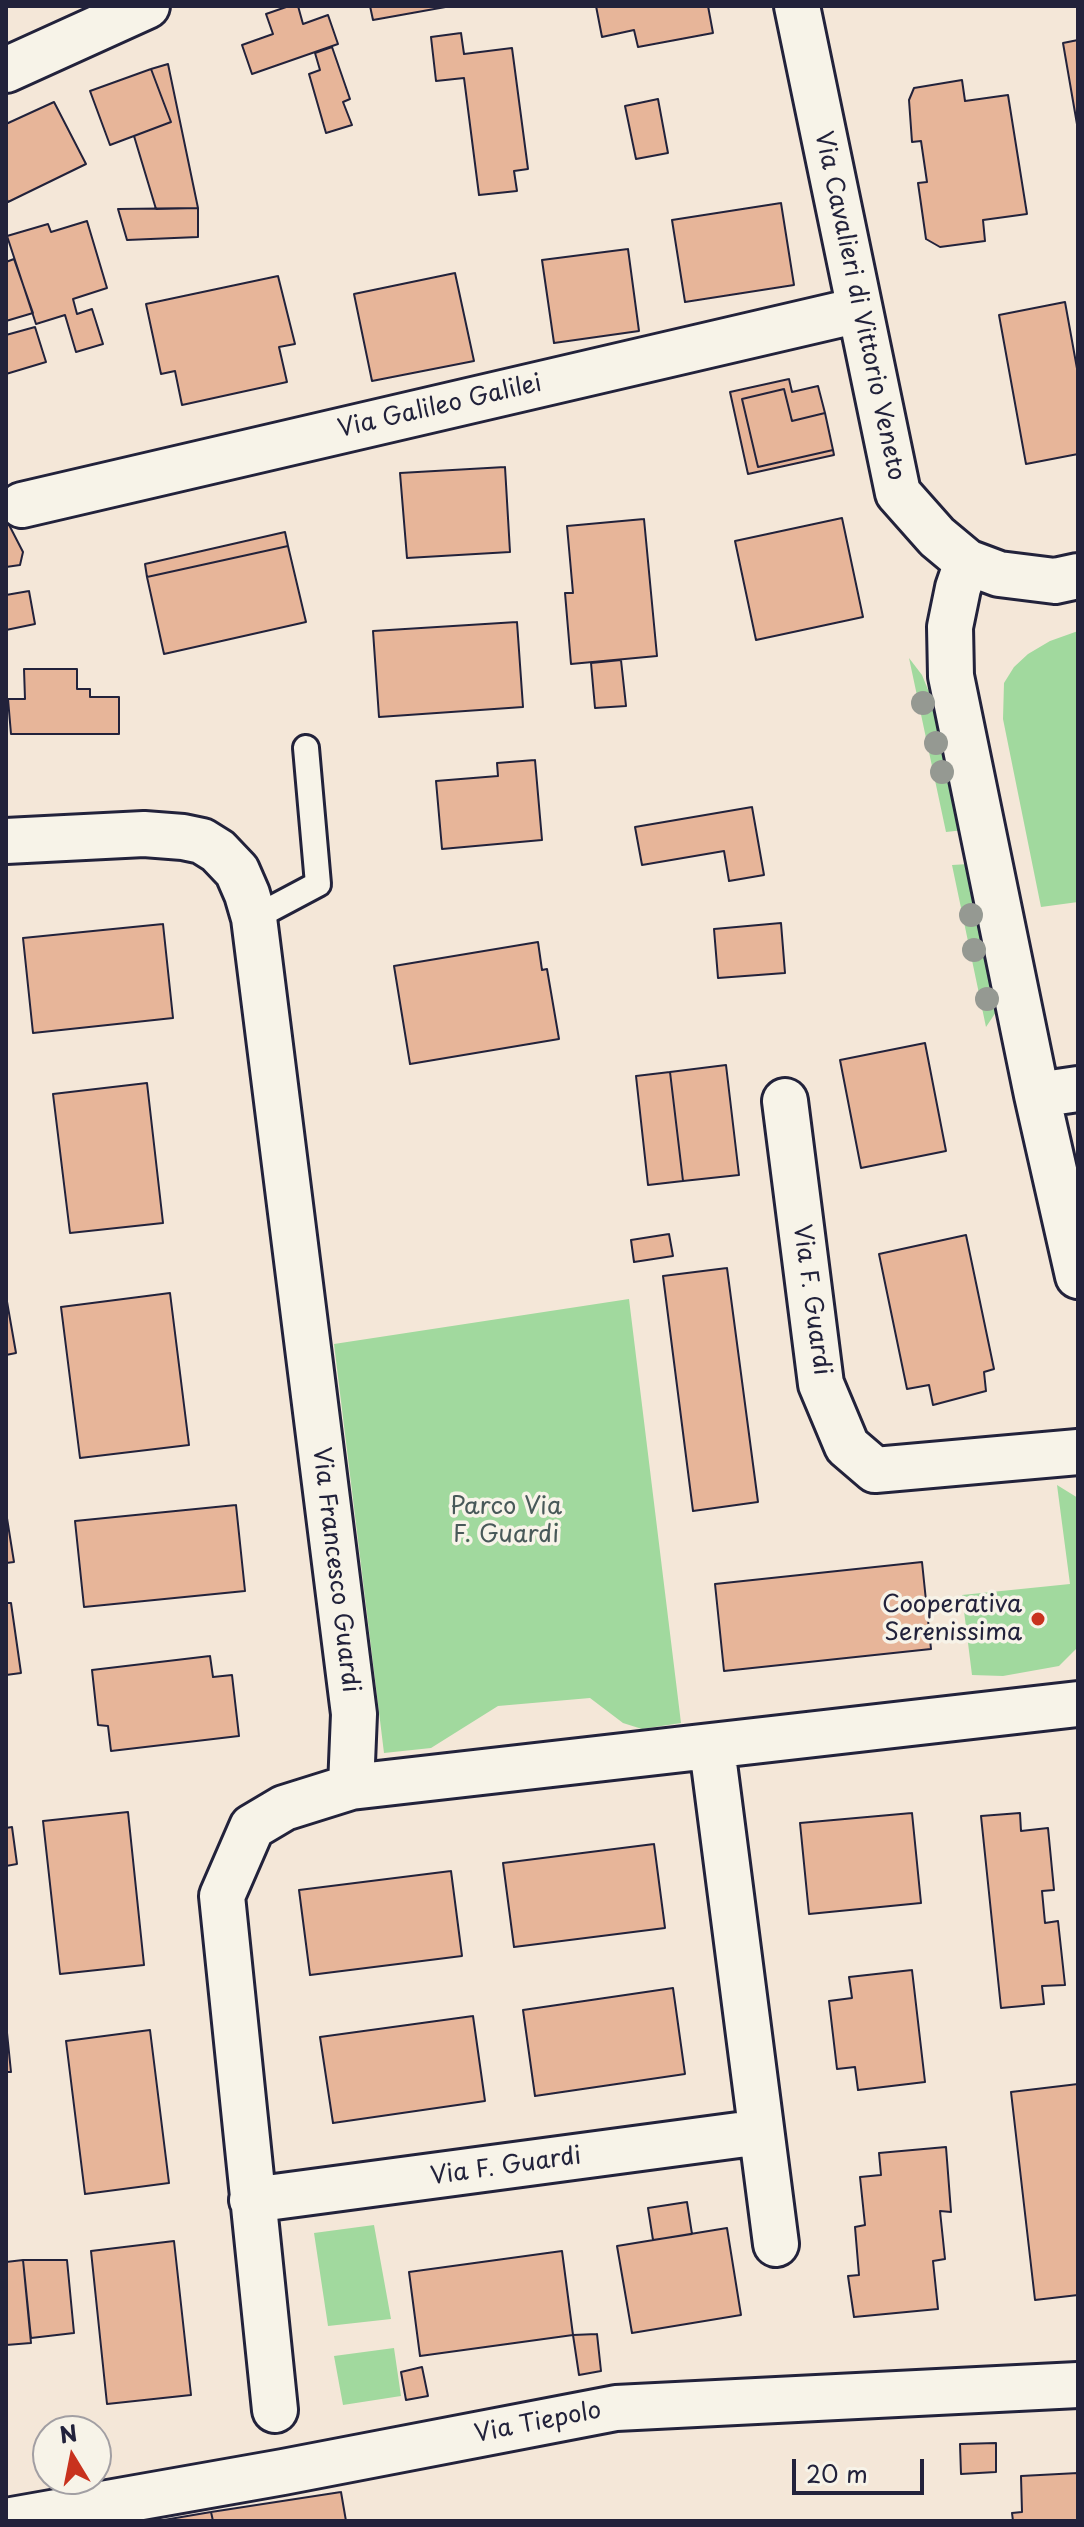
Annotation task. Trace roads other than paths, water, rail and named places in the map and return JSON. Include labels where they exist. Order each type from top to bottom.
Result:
[{"type":"street","points":[[6,70],[147,6]]},
{"type":"street","name":"Via Cavalieri di Vittorio Veneto","points":[[797,6],[898,493],[937,537],[967,562],[999,574],[1055,581],[1078,576]]},
{"type":"street","name":"Via Galileo Galilei","points":[[22,505],[859,310]]},
{"type":"street","points":[[967,562],[950,627],[951,676],[1058,1092],[1078,1276]]},
{"type":"street","name":"Via Francesco Guardi","points":[[6,841],[144,834],[183,837],[202,841],[218,851],[237,871],[254,918],[354,1714],[351,1787]]},
{"type":"street","name":"Via F. Guardi","points":[[785,1101],[821,1384],[847,1446],[875,1470],[1078,1452]]},
{"type":"street","points":[[275,2410],[222,1896],[252,1827],[284,1808],[351,1787],[1078,1704]]},
{"type":"street","points":[[712,1748],[776,2244]]},
{"type":"street","name":"Via F. Guardi","points":[[252,2200],[761,2132]]},
{"type":"street","name":"Via Tiepolo","points":[[6,2521],[268,2475],[616,2408],[1078,2385]]},
{"type":"lane","points":[[254,918],[318,884],[306,748]]},
{"type":"place","name":"Cooperativa Serenissima","points":[[1038,1619]]},
{"type":"park label","name":"Parco Via F. Guardi","points":[[506,1521]]}]
